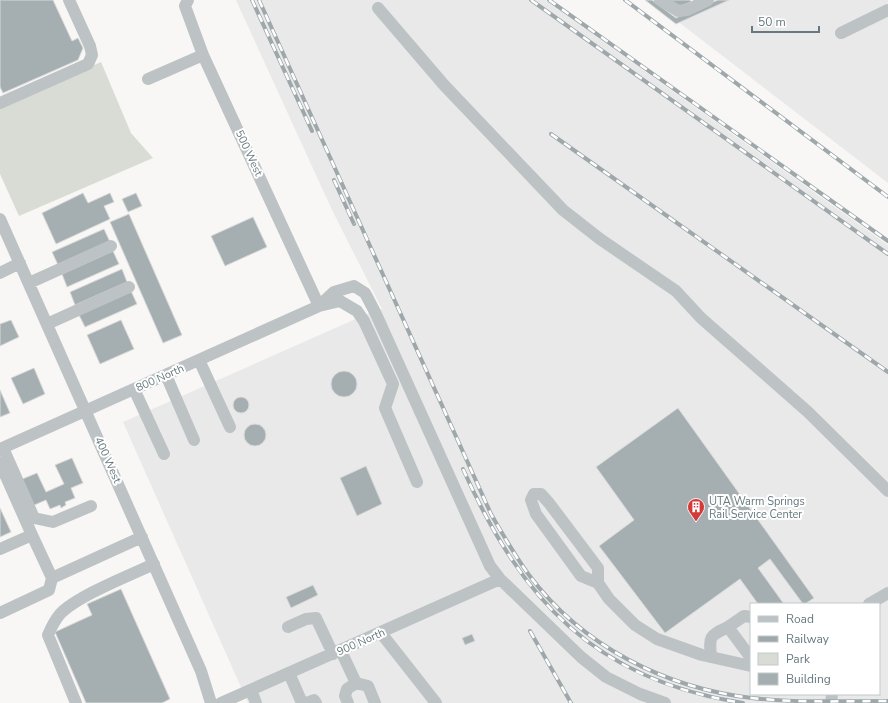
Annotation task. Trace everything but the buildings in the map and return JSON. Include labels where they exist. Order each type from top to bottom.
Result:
[{"type":"street","points":[[0,103],[88,64],[92,55],[90,46],[69,0]]},
{"type":"street","name":"500 West","points":[[188,0],[185,6],[203,55],[319,306]]},
{"type":"street","points":[[660,0],[678,12],[701,2]]},
{"type":"street","points":[[378,8],[444,85],[563,210],[600,239],[676,291],[701,318],[808,412],[888,491]]},
{"type":"street","points":[[841,33],[888,10]]},
{"type":"street","points":[[148,79],[203,55]]},
{"type":"street","name":"400 West","points":[[0,218],[201,671],[211,703]]},
{"type":"street","points":[[29,284],[111,246]]},
{"type":"street","points":[[0,273],[20,263]]},
{"type":"street","points":[[319,306],[334,292],[354,286],[365,293],[490,566],[500,579],[524,600],[581,657],[606,677],[640,694],[665,703]]},
{"type":"street","points":[[47,324],[129,287]]},
{"type":"street","points":[[319,306],[340,301],[357,311],[364,321],[393,384],[385,408],[416,482]]},
{"type":"street","name":"800 North","points":[[2,445],[134,390],[319,306]]},
{"type":"street","points":[[199,360],[230,427]]},
{"type":"street","points":[[166,375],[194,440]]},
{"type":"street","points":[[134,390],[164,454]]},
{"type":"street","points":[[2,445],[34,518],[54,522],[91,506]]},
{"type":"street","points":[[0,463],[52,578],[49,590],[0,613]]},
{"type":"street","points":[[598,583],[598,568],[550,502],[541,494],[534,494],[531,500],[534,507],[545,526],[581,576],[598,583],[609,599],[635,625],[657,639],[711,657],[750,666]]},
{"type":"street","points":[[0,549],[32,535]]},
{"type":"street","points":[[52,578],[142,537]]},
{"type":"street","points":[[76,703],[48,636],[51,628],[60,614],[74,603],[154,564]]},
{"type":"street","name":"900 North","points":[[221,703],[500,579]]},
{"type":"street","points":[[871,603],[888,593]]},
{"type":"street","points":[[711,657],[709,640],[712,636],[744,616],[750,617]]},
{"type":"street","points":[[288,627],[306,619],[316,618],[336,653],[356,683],[368,686],[375,703]]},
{"type":"street","points":[[728,627],[750,657]]},
{"type":"street","points":[[381,633],[436,703]]},
{"type":"street","points":[[288,673],[302,703]]},
{"type":"street","points":[[348,703],[345,696],[347,689],[356,683]]},
{"type":"street","points":[[251,690],[256,703]]},
{"type":"street","points":[[306,703],[314,700],[316,703]]},
{"type":"shaded area","points":[[236,0],[545,0],[888,245],[888,703],[248,703],[123,422],[367,314],[382,309],[332,210]]},
{"type":"shaded area","points":[[709,0],[888,0],[888,183],[672,17]]},
{"type":"green space","points":[[101,62],[131,133],[153,158],[19,216],[0,174],[0,107]]},
{"type":"railway","points":[[252,0],[312,131]]},
{"type":"railway","points":[[259,0],[491,514],[524,568],[550,600],[574,623],[600,642],[628,659],[657,673],[688,685],[720,693],[769,700],[888,701]]},
{"type":"railway","points":[[531,0],[888,254]]},
{"type":"railway","points":[[549,0],[888,241]]},
{"type":"railway","points":[[625,0],[888,197]]},
{"type":"railway","points":[[551,134],[888,372]]},
{"type":"railway","points":[[334,180],[354,224]]},
{"type":"railway","points":[[463,469],[486,516],[511,558],[538,595],[570,627],[605,654],[645,675],[691,692],[743,703]]},
{"type":"railway","points":[[530,631],[571,703]]},
{"type":"place","name":"UTA Warm Springs Rail Service Center","points":[[696,522]]}]
